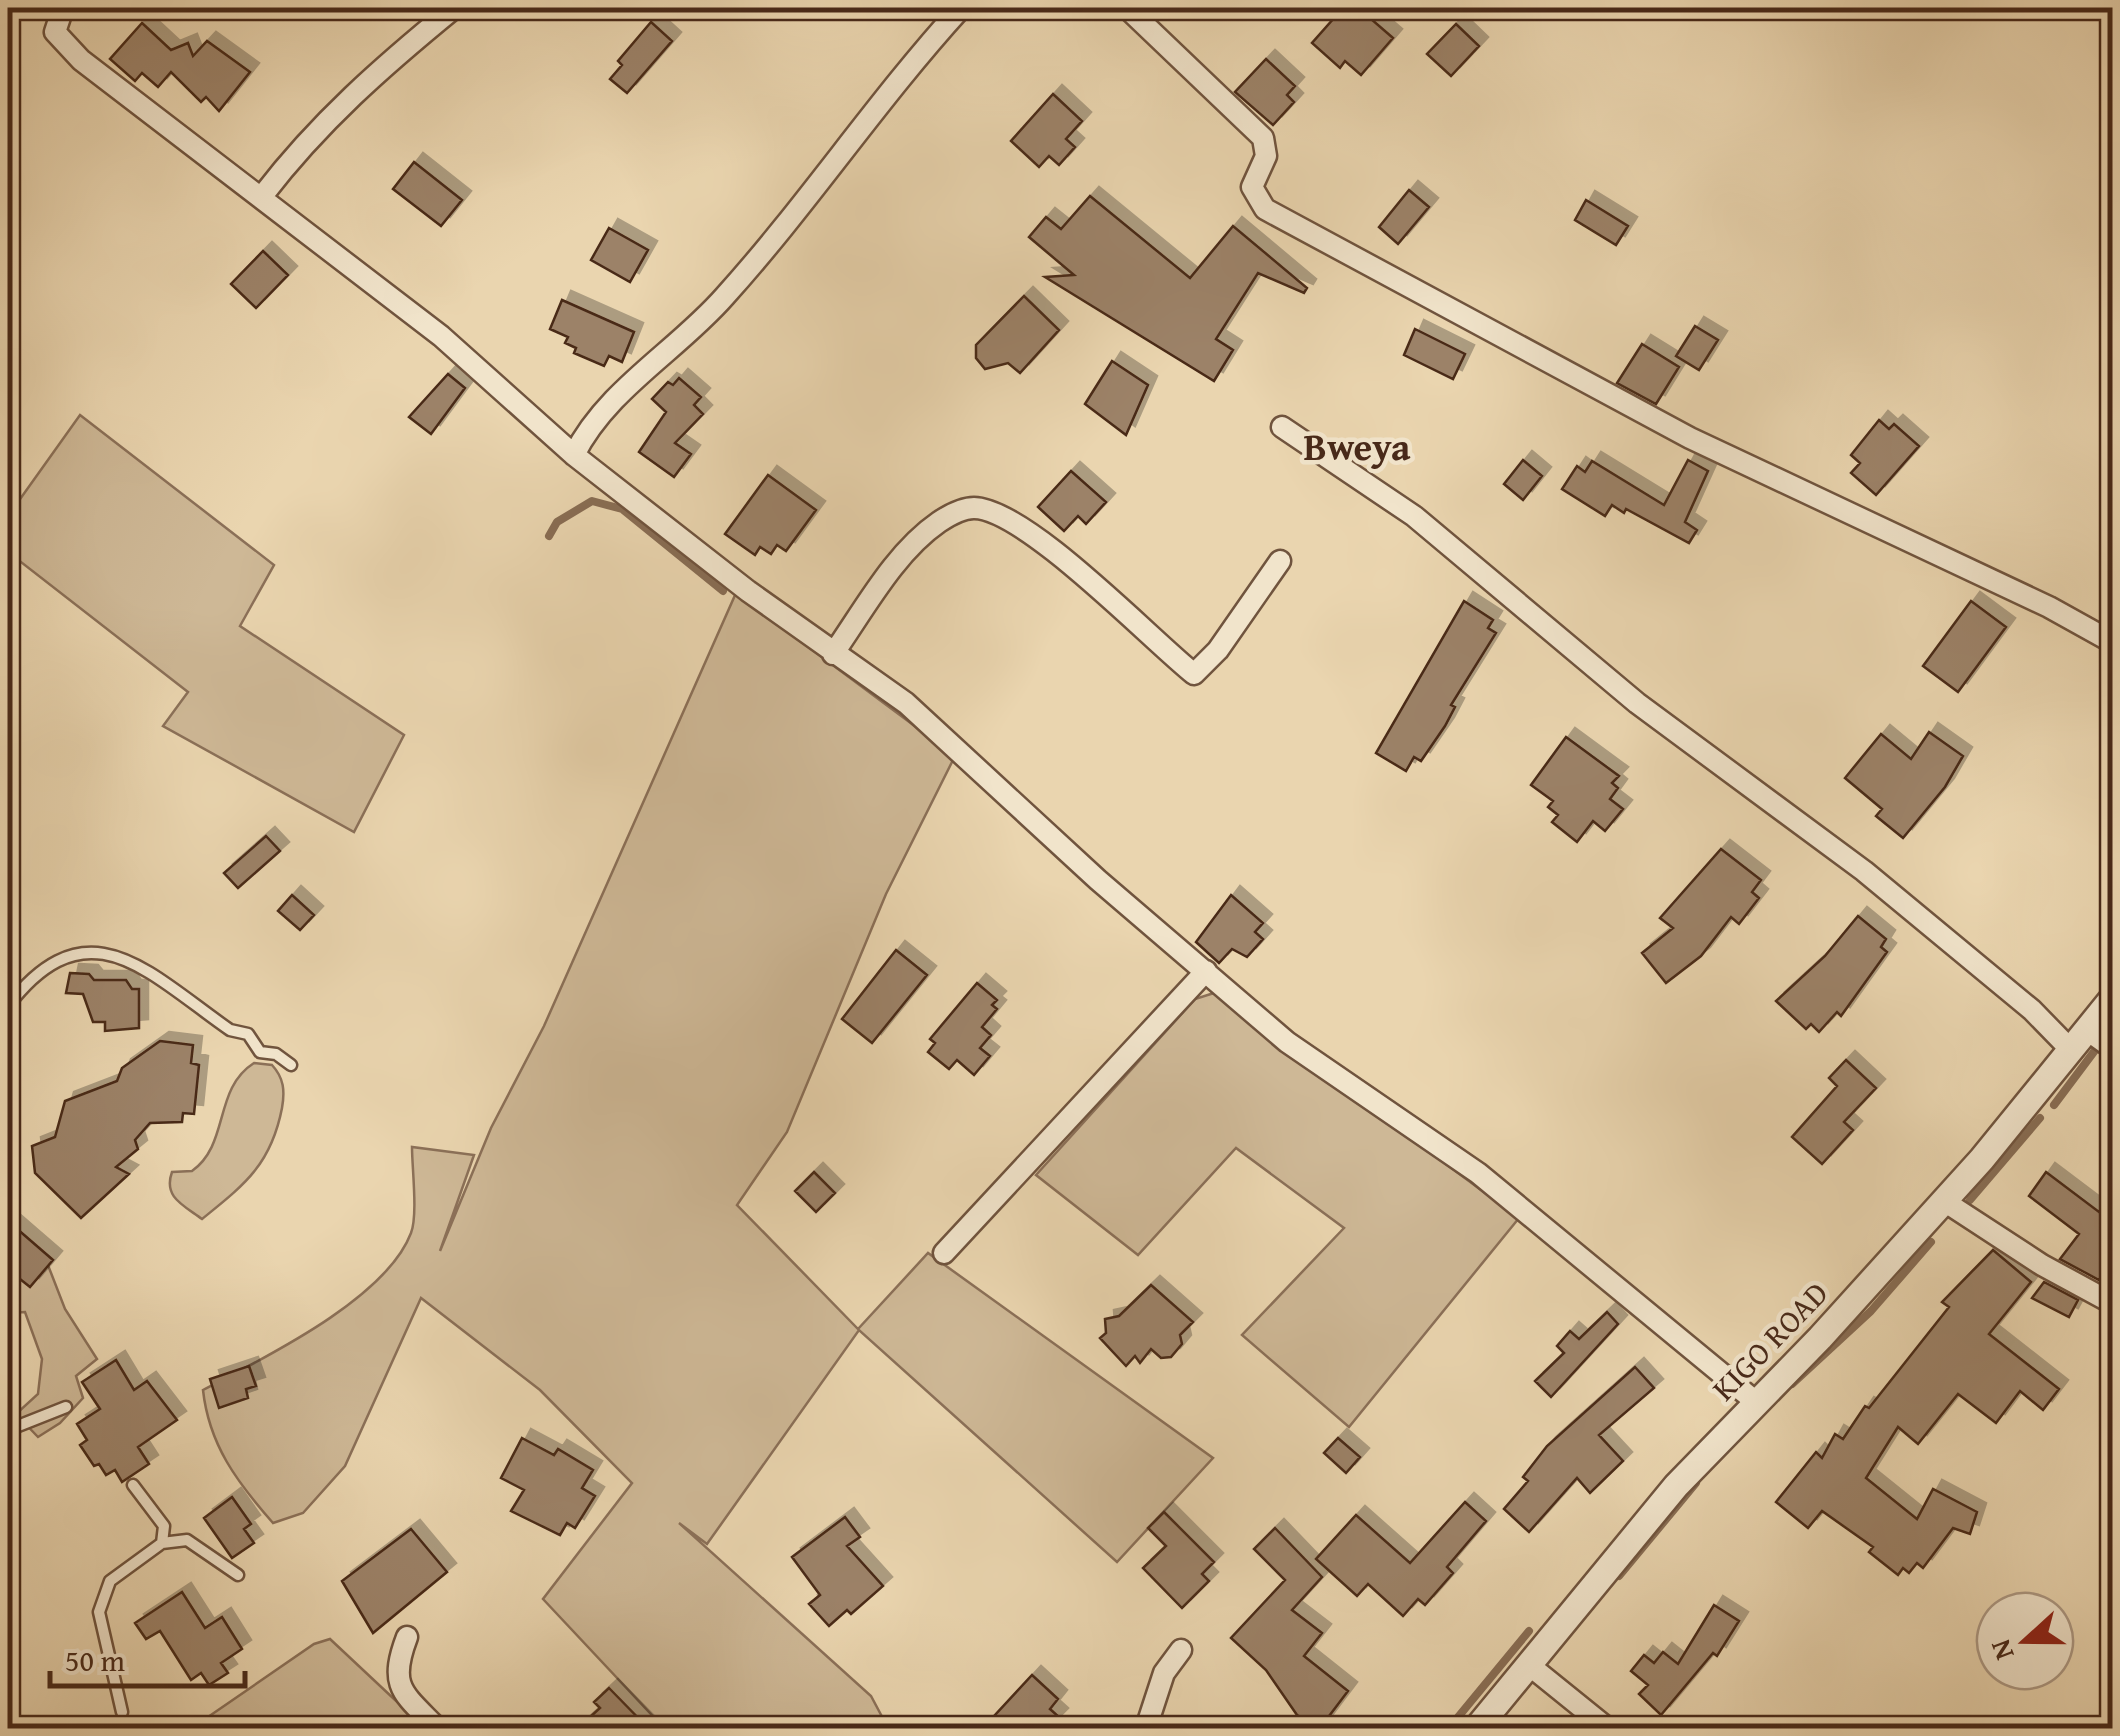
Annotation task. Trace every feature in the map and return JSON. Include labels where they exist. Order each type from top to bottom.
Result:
[{"type":"street","points":[[63,8],[56,23],[59,41],[441,336],[574,455],[833,654],[906,703],[1098,880],[1288,1042],[1478,1174],[1756,1402]]},
{"type":"street","points":[[263,195],[328,116],[454,8]]},
{"type":"street","points":[[574,455],[596,417],[734,286],[961,8]]},
{"type":"street","points":[[1126,8],[1262,138],[1266,156],[1252,187],[1265,209],[1690,438],[2049,607],[2112,642]]},
{"type":"street","points":[[1282,427],[1414,516],[1637,703],[1864,872],[2032,1010],[2071,1050]]},
{"type":"street","points":[[833,654],[904,554],[936,523],[974,508],[996,514],[1035,536],[1194,674],[1218,650],[1280,561]]},
{"type":"street","points":[[944,1253],[1206,972]]},
{"type":"street","name":"KIGO ROAD","points":[[1476,1728],[1676,1486],[1944,1201],[2112,999]]},
{"type":"street","points":[[2088,1030],[2112,1048]]},
{"type":"street","points":[[1944,1201],[2042,1265],[2112,1303]]},
{"type":"street","points":[[407,1637],[396,1667],[400,1690],[437,1728]]},
{"type":"street","points":[[1146,1728],[1164,1673],[1181,1650]]},
{"type":"street","points":[[1529,1664],[1608,1728]]},
{"type":"lane","points":[[8,1006],[32,974],[66,954],[123,955],[230,1030],[248,1034],[260,1052],[276,1054],[292,1065]]},
{"type":"lane","points":[[8,1421],[18,1426],[66,1407]]},
{"type":"lane","points":[[133,1485],[164,1526],[162,1544]]},
{"type":"lane","points":[[122,1712],[98,1612],[110,1581],[162,1544],[187,1540],[238,1575]]},
{"type":"shaded area","points":[[80,415],[274,565],[240,626],[404,735],[354,832],[163,726],[188,692],[8,552],[8,516]]},
{"type":"shaded area","points":[[736,593],[955,756],[886,894],[787,1132],[737,1205],[858,1329],[928,1253],[1213,1458],[1117,1562],[859,1330],[707,1544],[679,1523],[871,1696],[888,1728],[664,1728],[543,1599],[632,1483],[540,1390],[421,1298],[345,1466],[303,1513],[273,1523],[260,1508],[218,1445],[203,1390],[321,1324],[377,1281],[411,1233],[412,1147],[474,1155],[440,1251],[491,1128],[544,1026]]},
{"type":"shaded area","points":[[1214,993],[1519,1218],[1349,1427],[1242,1335],[1344,1228],[1236,1148],[1138,1255],[1036,1175],[1195,999]]},
{"type":"shaded area","points":[[254,1063],[272,1065],[281,1080],[283,1102],[277,1128],[254,1172],[202,1219],[173,1194],[172,1172],[192,1171],[204,1160],[218,1132],[232,1087]]},
{"type":"shaded area","points":[[8,1254],[46,1260],[65,1309],[97,1359],[76,1376],[83,1398],[60,1423],[38,1437],[16,1414],[38,1394],[42,1359],[25,1312],[8,1313]]},
{"type":"shaded area","points":[[330,1639],[425,1728],[192,1728],[314,1644]]},
{"type":"building","points":[[1343,8],[1382,8],[1371,19],[1393,38],[1361,75],[1345,61],[1340,68],[1312,43]]},
{"type":"building","points":[[651,22],[672,41],[627,93],[610,79],[622,65],[618,61]]},
{"type":"building","points":[[142,23],[171,50],[188,43],[193,56],[207,41],[250,72],[219,111],[206,97],[201,102],[171,72],[158,87],[142,73],[135,81],[110,59]]},
{"type":"building","points":[[1456,24],[1479,46],[1451,76],[1427,54]]},
{"type":"building","points":[[1266,59],[1295,86],[1287,95],[1294,102],[1273,125],[1235,92]]},
{"type":"building","points":[[1053,94],[1082,121],[1066,139],[1075,147],[1059,165],[1049,156],[1039,167],[1011,141]]},
{"type":"building","points":[[414,162],[462,200],[441,226],[393,189]]},
{"type":"building","points":[[1409,190],[1429,207],[1398,244],[1379,227]]},
{"type":"building","points":[[1090,196],[1190,278],[1233,226],[1307,288],[1304,293],[1258,273],[1216,339],[1233,350],[1214,381],[1045,277],[1074,275],[1029,237],[1046,217],[1061,229]]},
{"type":"building","points":[[1586,200],[1628,226],[1616,245],[1575,220]]},
{"type":"building","points":[[609,228],[648,250],[630,282],[591,260]]},
{"type":"building","points":[[263,251],[288,275],[256,308],[231,284]]},
{"type":"building","points":[[1024,296],[1059,330],[1020,373],[1008,363],[985,369],[976,358],[976,345]]},
{"type":"building","points":[[562,300],[634,332],[622,362],[609,356],[604,366],[574,353],[576,348],[565,343],[568,337],[550,329]]},
{"type":"building","points":[[1695,326],[1718,340],[1699,370],[1676,356]]},
{"type":"building","points":[[1415,329],[1465,354],[1453,379],[1404,355]]},
{"type":"building","points":[[1642,344],[1679,367],[1656,404],[1617,383]]},
{"type":"building","points":[[1112,361],[1148,385],[1126,435],[1085,404]]},
{"type":"building","points":[[448,374],[465,388],[431,434],[409,417]]},
{"type":"building","points":[[679,378],[701,397],[694,405],[703,414],[675,443],[691,454],[674,477],[639,452],[666,412],[652,399],[668,382],[673,385]]},
{"type":"building","points":[[1879,420],[1889,429],[1894,424],[1919,446],[1876,495],[1851,473],[1860,463],[1851,455]]},
{"type":"building","points":[[1523,460],[1542,476],[1523,500],[1504,484]]},
{"type":"building","points":[[1688,460],[1708,471],[1685,522],[1697,530],[1689,543],[1626,509],[1624,513],[1612,505],[1605,516],[1562,489],[1577,466],[1585,472],[1592,461],[1664,505]]},
{"type":"building","points":[[1071,471],[1106,502],[1086,524],[1078,516],[1064,531],[1038,507]]},
{"type":"building","points":[[768,475],[816,510],[786,551],[777,545],[771,554],[760,547],[755,555],[725,534]]},
{"type":"building","points":[[1464,601],[1493,620],[1488,628],[1496,633],[1451,705],[1455,707],[1445,726],[1421,761],[1414,757],[1406,771],[1376,753]]},
{"type":"building","points":[[1971,601],[2006,627],[1958,692],[1923,666]]},
{"type":"building","points":[[1929,732],[1963,756],[1945,787],[1903,838],[1876,816],[1882,809],[1845,778],[1881,734],[1911,759]]},
{"type":"building","points":[[1566,737],[1619,776],[1612,783],[1618,788],[1610,799],[1623,809],[1605,831],[1593,821],[1577,842],[1552,822],[1558,815],[1548,807],[1553,801],[1531,785]]},
{"type":"building","points":[[266,836],[280,851],[238,888],[224,873]]},
{"type":"building","points":[[1721,849],[1761,880],[1752,892],[1759,898],[1739,924],[1731,917],[1701,956],[1666,983],[1642,953],[1673,928],[1660,918]]},
{"type":"building","points":[[292,895],[314,915],[300,930],[278,911]]},
{"type":"building","points":[[1231,895],[1263,923],[1255,932],[1263,939],[1247,957],[1232,949],[1219,963],[1196,942]]},
{"type":"building","points":[[1858,916],[1886,939],[1881,947],[1887,952],[1841,1016],[1837,1012],[1819,1032],[1811,1024],[1806,1029],[1776,1001],[1825,956]]},
{"type":"building","points":[[896,950],[927,975],[872,1043],[842,1019]]},
{"type":"building","points":[[70,973],[89,974],[94,980],[126,980],[132,989],[139,989],[139,1028],[105,1031],[105,1022],[93,1022],[83,994],[66,993]]},
{"type":"building","points":[[977,983],[997,1000],[992,1005],[997,1009],[982,1027],[991,1035],[980,1048],[990,1056],[974,1075],[957,1060],[949,1069],[928,1052],[935,1043],[930,1039]]},
{"type":"building","points":[[160,1041],[193,1045],[191,1063],[199,1065],[194,1114],[183,1113],[182,1122],[150,1123],[135,1140],[138,1149],[116,1167],[129,1174],[81,1218],[35,1173],[32,1146],[55,1137],[65,1101],[117,1081],[122,1068]]},
{"type":"building","points":[[1846,1060],[1876,1088],[1844,1122],[1853,1130],[1822,1164],[1792,1137],[1837,1086],[1829,1078]]},
{"type":"building","points":[[814,1172],[835,1193],[816,1212],[795,1191]]},
{"type":"building","points":[[2046,1172],[2099,1212],[2112,1190],[2112,1261],[2099,1280],[2060,1259],[2079,1234],[2029,1196]]},
{"type":"building","points":[[8,1221],[53,1260],[30,1287],[20,1279],[8,1294]]},
{"type":"building","points":[[1993,1250],[2031,1282],[1989,1334],[2059,1389],[2043,1410],[2020,1391],[1996,1423],[1958,1394],[1918,1444],[1898,1427],[1866,1478],[1917,1519],[1933,1489],[1977,1512],[1970,1534],[1953,1528],[1923,1568],[1917,1563],[1909,1573],[1903,1568],[1898,1575],[1869,1552],[1873,1547],[1822,1511],[1808,1528],[1776,1502],[1816,1452],[1822,1458],[1835,1434],[1843,1439],[1865,1406],[1869,1408],[1949,1307],[1942,1302]]},
{"type":"building","points":[[2044,1282],[2078,1300],[2069,1317],[2032,1298]]},
{"type":"building","points":[[1151,1285],[1193,1322],[1180,1335],[1182,1344],[1171,1357],[1161,1358],[1151,1349],[1140,1363],[1135,1356],[1126,1366],[1100,1338],[1106,1333],[1105,1319],[1119,1316]]},
{"type":"building","points":[[1607,1312],[1618,1324],[1551,1397],[1535,1381],[1564,1353],[1557,1346],[1570,1331],[1579,1339]]},
{"type":"building","points":[[116,1360],[134,1390],[147,1381],[177,1420],[138,1447],[149,1464],[122,1482],[115,1470],[106,1475],[99,1464],[94,1466],[80,1445],[87,1440],[77,1424],[100,1409],[82,1382]]},
{"type":"building","points":[[249,1366],[256,1386],[246,1389],[248,1398],[219,1408],[210,1379]]},
{"type":"building","points":[[1635,1367],[1654,1388],[1599,1435],[1623,1461],[1590,1493],[1577,1478],[1529,1532],[1504,1509],[1528,1481],[1523,1477],[1547,1446]]},
{"type":"building","points":[[522,1438],[554,1455],[558,1449],[593,1470],[582,1488],[595,1496],[575,1528],[567,1523],[560,1535],[511,1511],[524,1490],[501,1478]]},
{"type":"building","points":[[1338,1438],[1360,1457],[1346,1473],[1324,1453]]},
{"type":"building","points":[[232,1497],[251,1524],[244,1529],[254,1543],[232,1558],[204,1518]]},
{"type":"building","points":[[1465,1502],[1486,1521],[1447,1567],[1453,1573],[1425,1605],[1418,1599],[1403,1616],[1368,1584],[1357,1596],[1316,1559],[1356,1515],[1410,1563]]},
{"type":"building","points":[[1164,1512],[1214,1562],[1202,1574],[1209,1581],[1182,1608],[1143,1568],[1166,1546],[1148,1528]]},
{"type":"building","points":[[845,1517],[860,1537],[847,1546],[883,1586],[851,1614],[847,1610],[829,1626],[809,1604],[820,1595],[792,1557]]},
{"type":"building","points":[[1275,1528],[1322,1577],[1292,1610],[1322,1633],[1304,1656],[1348,1691],[1320,1728],[1297,1715],[1266,1670],[1231,1638],[1285,1580],[1254,1549]]},
{"type":"building","points":[[411,1529],[447,1572],[373,1633],[342,1581]]},
{"type":"building","points":[[182,1592],[205,1628],[222,1617],[242,1649],[221,1663],[228,1673],[209,1685],[201,1673],[191,1680],[160,1631],[146,1639],[135,1623]]},
{"type":"building","points":[[1714,1605],[1739,1621],[1717,1656],[1713,1653],[1661,1715],[1639,1694],[1648,1685],[1631,1671],[1644,1655],[1654,1663],[1663,1652],[1678,1664]]},
{"type":"building","points":[[1032,1675],[1058,1699],[1050,1709],[1059,1717],[1048,1728],[983,1728]]},
{"type":"building","points":[[609,1688],[648,1728],[578,1728],[600,1708],[594,1702]]},
{"type":"waterway","points":[[549,536],[557,522],[592,501],[622,509],[723,591]]},
{"type":"waterway","points":[[2054,1105],[2096,1049]]},
{"type":"waterway","points":[[1970,1200],[2040,1118]]},
{"type":"waterway","points":[[1792,1384],[1871,1311],[1931,1242]]},
{"type":"waterway","points":[[1619,1576],[1696,1483]]},
{"type":"waterway","points":[[1449,1728],[1529,1631]]},
{"type":"district","name":"Bweya","points":[[1357,447]]}]
